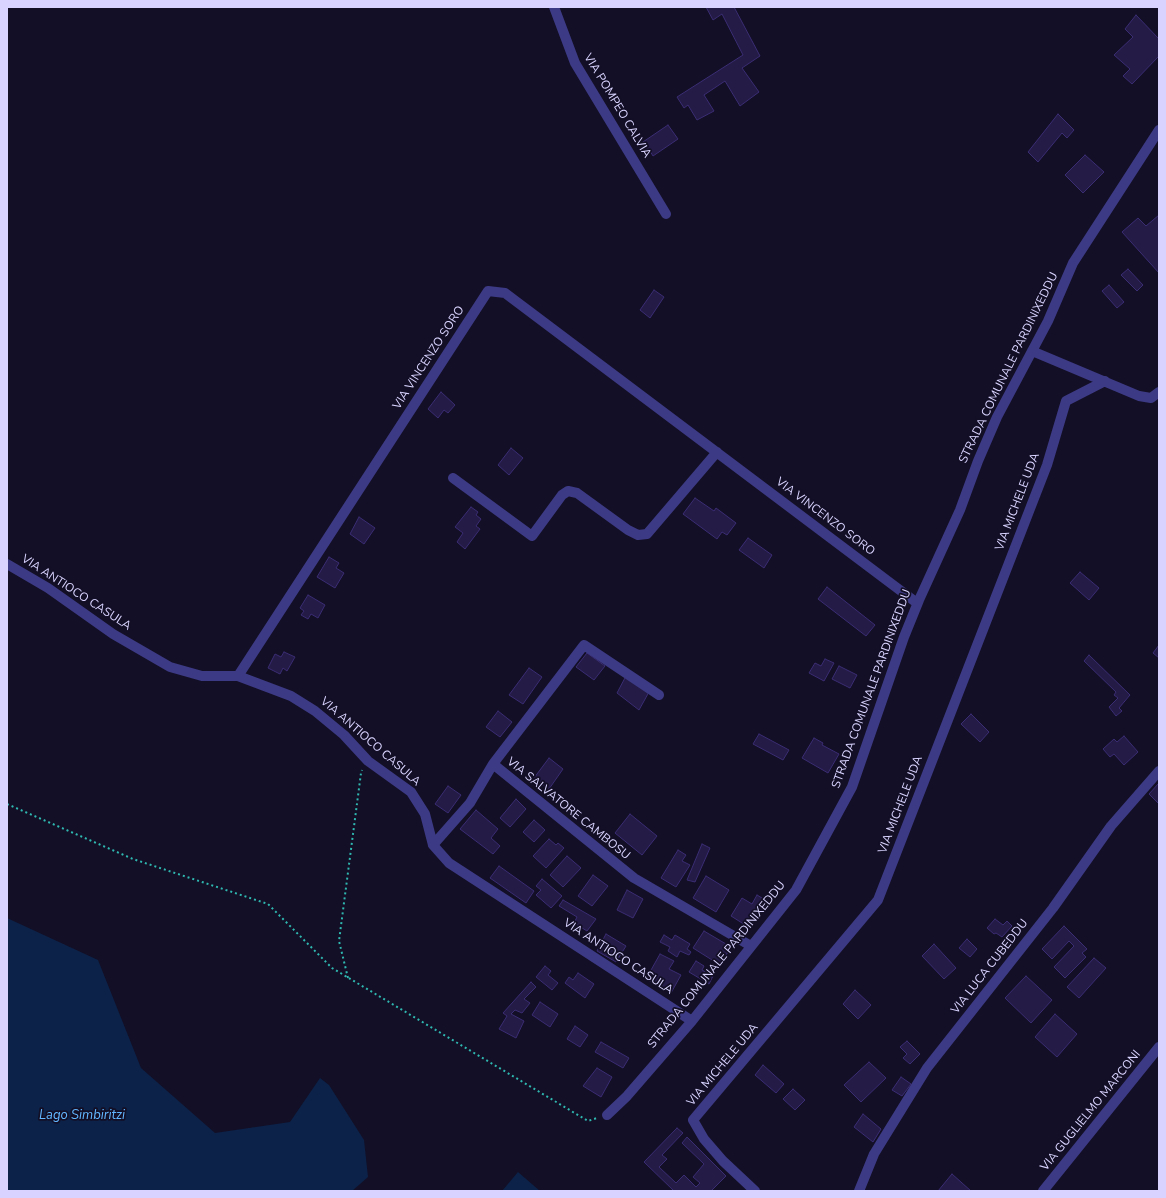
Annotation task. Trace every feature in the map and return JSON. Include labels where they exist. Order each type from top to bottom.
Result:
[{"type":"street","name":"VIA POMPEO CALVIA","points":[[554,7],[575,63],[666,214]]},
{"type":"street","name":"STRADA COMUNALE PARDINIXEDDU","points":[[607,1115],[626,1096],[692,1021],[796,890],[852,787],[917,603],[960,510],[978,461],[997,417],[1048,321],[1074,263],[1159,130]]},
{"type":"street","name":"VIA VINCENZO SORO","points":[[238,676],[488,291],[505,293],[917,603]]},
{"type":"street","points":[[1032,351],[1139,396],[1151,398],[1159,392]]},
{"type":"street","name":"VIA MICHELE UDA","points":[[756,1191],[723,1161],[704,1139],[693,1120],[878,900],[1047,465],[1066,401],[1105,381]]},
{"type":"street","points":[[453,478],[532,536],[562,495],[568,491],[577,493],[628,530],[638,535],[647,534],[717,452]]},
{"type":"street","name":"VIA ANTIOCO CASULA","points":[[7,564],[48,588],[112,634],[170,667],[202,676],[238,676],[291,696],[316,711],[344,735],[368,761],[411,792],[425,814],[433,845],[449,863],[692,1021]]},
{"type":"street","name":"VIA SALVATORE CAMBOSU","points":[[659,695],[584,645],[493,764],[634,878],[751,946]]},
{"type":"street","points":[[433,845],[470,803],[493,764]]},
{"type":"street","name":"VIA LUCA CUBEDDU","points":[[859,1191],[874,1154],[927,1068],[1053,908],[1111,826],[1159,771]]},
{"type":"street","name":"VIA GUGLIELMO MARCONI","points":[[1043,1191],[1159,1047]]},
{"type":"path","points":[[348,978],[340,940],[361,773],[368,761]]},
{"type":"path","points":[[7,804],[133,859],[268,904],[332,968],[348,978],[588,1121],[607,1115]]},
{"type":"water","name":"Lago Simbiritzi","points":[[7,918],[98,960],[141,1068],[215,1133],[290,1122],[320,1078],[329,1085],[364,1140],[368,1177],[352,1191],[7,1191]]},
{"type":"water","points":[[518,1172],[540,1191],[502,1191]]},
{"type":"building","points":[[706,7],[734,7],[760,56],[742,68],[759,92],[740,106],[725,81],[704,95],[714,111],[697,120],[688,105],[684,108],[677,97],[743,55],[722,14],[713,20]]},
{"type":"building","points":[[1136,15],[1159,39],[1159,56],[1132,84],[1123,76],[1130,69],[1114,55],[1133,37],[1125,29]]},
{"type":"building","points":[[1058,114],[1074,130],[1067,138],[1062,133],[1038,162],[1028,152]]},
{"type":"building","points":[[668,125],[678,139],[653,156],[650,151],[647,154],[640,144]]},
{"type":"building","points":[[1085,155],[1104,172],[1083,193],[1065,175]]},
{"type":"building","points":[[1159,215],[1159,273],[1122,232],[1138,218],[1146,226]]},
{"type":"building","points":[[1128,269],[1143,285],[1137,291],[1121,275]]},
{"type":"building","points":[[1109,285],[1124,302],[1117,308],[1102,291]]},
{"type":"building","points":[[654,290],[664,297],[650,318],[640,310]]},
{"type":"building","points":[[441,392],[455,405],[448,413],[444,410],[438,418],[428,409]]},
{"type":"building","points":[[511,448],[523,458],[509,475],[498,465]]},
{"type":"building","points":[[695,498],[714,511],[716,508],[736,523],[727,535],[722,532],[717,539],[683,514]]},
{"type":"building","points":[[471,507],[478,512],[476,515],[481,519],[476,526],[480,529],[465,549],[457,542],[463,533],[455,527]]},
{"type":"building","points":[[359,517],[375,528],[364,544],[350,534]]},
{"type":"building","points":[[748,538],[772,555],[764,568],[739,550]]},
{"type":"building","points":[[329,557],[339,563],[336,568],[344,573],[335,588],[317,577]]},
{"type":"building","points":[[1080,572],[1099,588],[1089,600],[1070,583]]},
{"type":"building","points":[[827,587],[875,625],[866,636],[818,599]]},
{"type":"building","points":[[308,595],[325,605],[318,618],[311,614],[308,619],[301,615],[304,611],[300,608]]},
{"type":"building","points":[[1159,645],[1159,658],[1153,653]]},
{"type":"building","points":[[284,652],[295,657],[287,671],[283,668],[280,674],[268,668],[275,654],[281,657]]},
{"type":"building","points":[[587,653],[605,666],[594,680],[576,667]]},
{"type":"building","points":[[1089,655],[1130,695],[1119,708],[1122,711],[1116,716],[1109,707],[1118,698],[1114,695],[1116,692],[1084,661]]},
{"type":"building","points":[[825,659],[834,663],[824,681],[809,673],[815,663],[821,666]]},
{"type":"building","points":[[839,666],[857,675],[850,688],[832,679]]},
{"type":"building","points":[[529,668],[542,677],[523,704],[509,695]]},
{"type":"building","points":[[626,676],[649,692],[639,710],[617,693]]},
{"type":"building","points":[[498,711],[512,722],[500,737],[486,727]]},
{"type":"building","points":[[971,714],[989,732],[980,742],[961,724]]},
{"type":"building","points":[[759,734],[789,750],[783,760],[753,744]]},
{"type":"building","points":[[1124,736],[1138,752],[1124,765],[1114,754],[1110,757],[1103,749],[1114,739],[1117,742]]},
{"type":"building","points":[[814,738],[823,743],[822,745],[839,754],[828,773],[802,758]]},
{"type":"building","points":[[549,758],[563,769],[549,789],[534,778]]},
{"type":"building","points":[[1159,783],[1159,804],[1149,794]]},
{"type":"building","points":[[448,786],[461,795],[448,813],[435,804]]},
{"type":"building","points":[[516,799],[526,809],[510,827],[500,818]]},
{"type":"building","points":[[476,810],[498,829],[491,838],[500,846],[493,854],[460,829]]},
{"type":"building","points":[[630,814],[657,836],[642,855],[615,833]]},
{"type":"building","points":[[534,820],[545,830],[534,842],[523,832]]},
{"type":"building","points":[[549,839],[556,845],[558,843],[564,848],[546,868],[533,856]]},
{"type":"building","points":[[702,844],[710,848],[695,882],[687,880]]},
{"type":"building","points":[[678,850],[686,855],[682,861],[690,865],[676,887],[661,878]]},
{"type":"building","points":[[567,856],[581,868],[563,887],[550,875]]},
{"type":"building","points":[[499,866],[534,891],[526,903],[490,878]]},
{"type":"building","points":[[593,875],[608,886],[592,906],[578,896]]},
{"type":"building","points":[[706,876],[729,890],[716,912],[693,898]]},
{"type":"building","points":[[542,879],[562,896],[551,908],[536,895],[541,890],[536,886]]},
{"type":"building","points":[[627,890],[643,899],[633,918],[617,910]]},
{"type":"building","points":[[757,895],[767,901],[750,928],[731,916],[742,898],[752,904]]},
{"type":"building","points":[[563,900],[596,919],[587,931],[574,923],[577,917],[559,906]]},
{"type":"building","points":[[995,919],[1003,925],[1007,921],[1012,926],[1002,937],[996,933],[994,934],[987,928]]},
{"type":"building","points":[[1064,926],[1087,949],[1082,953],[1086,957],[1065,978],[1054,967],[1074,946],[1069,941],[1052,959],[1042,949]]},
{"type":"building","points":[[704,931],[731,947],[720,965],[693,948]]},
{"type":"building","points":[[606,934],[626,946],[616,962],[597,951]]},
{"type":"building","points":[[664,935],[672,940],[675,935],[690,944],[687,949],[691,952],[689,955],[680,951],[677,957],[668,951],[670,947],[660,942]]},
{"type":"building","points":[[967,939],[977,949],[970,957],[959,948]]},
{"type":"building","points":[[934,944],[956,968],[944,979],[922,956]]},
{"type":"building","points":[[660,954],[674,961],[669,969],[681,975],[671,993],[646,979]]},
{"type":"building","points":[[1094,958],[1106,968],[1079,998],[1067,987]]},
{"type":"building","points":[[696,961],[704,966],[702,970],[713,976],[709,984],[689,972]]},
{"type":"building","points":[[545,966],[551,971],[548,975],[558,983],[552,990],[536,977]]},
{"type":"building","points":[[578,973],[594,984],[585,998],[565,983],[569,977],[573,980]]},
{"type":"building","points":[[1026,976],[1052,1000],[1031,1023],[1005,998]]},
{"type":"building","points":[[531,982],[536,987],[524,999],[530,1003],[522,1013],[515,1010],[511,1014],[524,1021],[516,1038],[499,1029],[507,1016],[503,1013]]},
{"type":"building","points":[[855,990],[871,1005],[858,1019],[843,1004]]},
{"type":"building","points":[[540,1002],[558,1014],[550,1027],[532,1015]]},
{"type":"building","points":[[1055,1014],[1077,1034],[1057,1057],[1035,1037]]},
{"type":"building","points":[[575,1026],[588,1035],[580,1047],[567,1039]]},
{"type":"building","points":[[907,1041],[920,1054],[910,1064],[903,1058],[907,1054],[900,1047]]},
{"type":"building","points":[[601,1042],[629,1058],[623,1068],[595,1052]]},
{"type":"building","points":[[869,1062],[886,1078],[861,1102],[844,1085]]},
{"type":"building","points":[[763,1065],[784,1084],[776,1093],[755,1075]]},
{"type":"building","points":[[597,1068],[612,1077],[601,1097],[583,1086]]},
{"type":"building","points":[[901,1077],[911,1084],[902,1096],[892,1090]]},
{"type":"building","points":[[793,1089],[805,1100],[795,1110],[783,1099]]},
{"type":"building","points":[[863,1114],[881,1129],[873,1142],[854,1127]]},
{"type":"building","points":[[677,1128],[683,1133],[662,1155],[667,1159],[659,1167],[676,1183],[684,1175],[696,1187],[700,1183],[693,1177],[704,1164],[682,1143],[687,1137],[726,1176],[711,1191],[674,1191],[644,1162]]},
{"type":"building","points":[[952,1174],[971,1191],[938,1191]]}]
